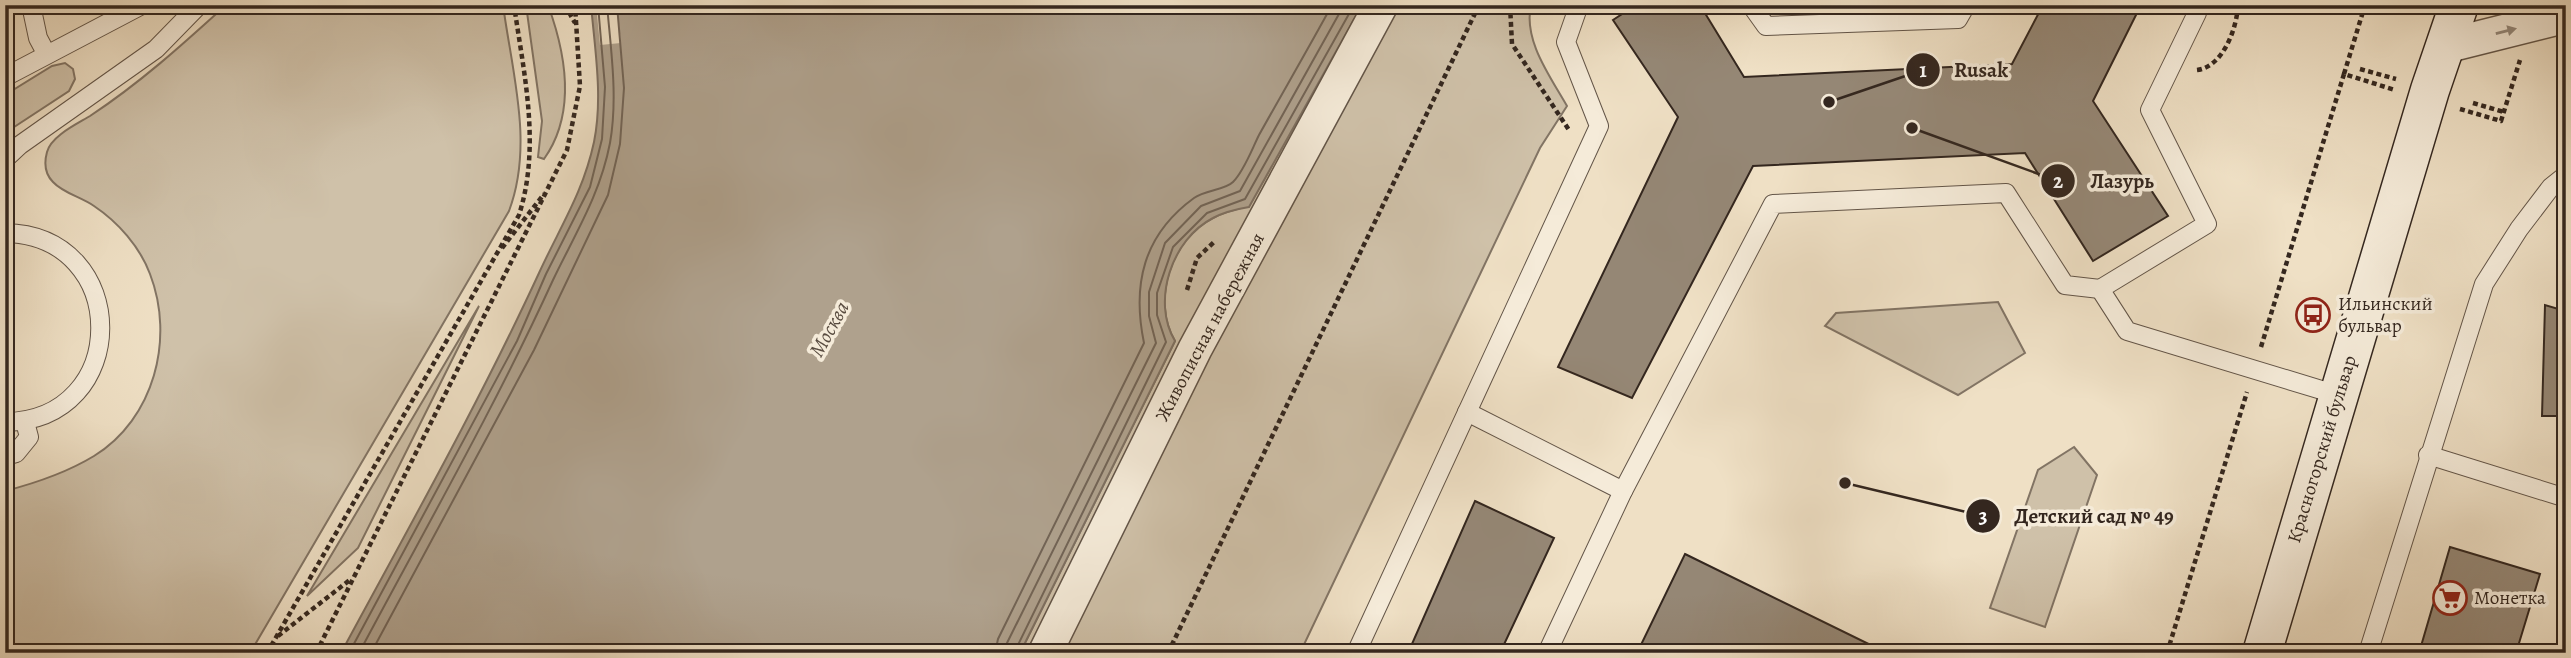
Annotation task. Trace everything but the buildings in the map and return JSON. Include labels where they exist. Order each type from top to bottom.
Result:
[{"type":"main road","name":"Красногорский бульвар","points":[[2262,653],[2338,395],[2413,90],[2446,46],[2459,5]]},
{"type":"street","name":"Живописная набережная","points":[[1045,653],[1195,349],[1381,5]]},
{"type":"street","points":[[2446,46],[2566,16]]},
{"type":"lane","points":[[30,5],[38,38],[46,53]]},
{"type":"lane","points":[[5,77],[46,53],[142,5]]},
{"type":"lane","points":[[5,159],[28,139],[156,49],[199,5]]},
{"type":"lane","points":[[1356,653],[1600,125],[1566,42],[1579,5]]},
{"type":"lane","points":[[1751,5],[1766,26],[1958,19],[1966,5]]},
{"type":"lane","points":[[1547,653],[1623,491],[1773,204],[2006,192],[2065,285],[2100,289],[2207,224],[2150,110],[2197,13],[2195,5]]},
{"type":"lane","points":[[2368,653],[2428,455],[2484,284],[2519,229],[2551,187],[2566,175]]},
{"type":"lane","points":[[5,233],[26,233],[59,247],[86,273],[101,308],[101,346],[87,381],[61,407],[25,422],[5,422]]},
{"type":"lane","points":[[2100,289],[2127,331],[2338,395]]},
{"type":"lane","points":[[1467,412],[1623,491]]},
{"type":"lane","points":[[5,456],[16,453],[29,437],[25,422]]},
{"type":"lane","points":[[2428,455],[2566,498]]},
{"type":"lane","points":[[2564,653],[2566,647]]},
{"type":"path","points":[[267,653],[519,215],[528,187],[531,121],[514,5]]},
{"type":"path","points":[[565,5],[577,27]]},
{"type":"path","points":[[316,653],[551,186],[576,117],[580,86],[575,5]]},
{"type":"path","points":[[1168,653],[1479,5]]},
{"type":"path","points":[[1510,5],[1512,44],[1531,78],[1586,154]]},
{"type":"path","points":[[2168,73],[2202,70],[2223,53],[2238,21],[2238,5]]},
{"type":"path","points":[[2167,653],[2365,5]]},
{"type":"path","points":[[2360,69],[2501,121],[2530,26]]},
{"type":"path","points":[[2344,74],[2413,90]]},
{"type":"path","points":[[2473,103],[2504,112]]},
{"type":"path","points":[[492,262],[551,186]]},
{"type":"path","points":[[275,639],[355,576]]},
{"type":"shaded area","points":[[226,5],[503,5],[519,108],[520,134],[520,160],[509,211],[250,653],[158,653],[154,646],[146,653],[5,653],[5,491],[73,468],[115,440],[132,421],[145,399],[154,376],[159,350],[157,299],[150,274],[140,254],[120,227],[103,212],[53,182],[46,168],[49,146],[65,131],[143,77]]},
{"type":"shaded area","points":[[526,5],[548,5],[563,63],[565,83],[561,123],[544,159],[538,157],[542,121]]},
{"type":"shaded area","points":[[1362,5],[1531,5],[1534,44],[1567,106],[1540,148],[1300,653],[1020,653],[1175,341],[1168,325],[1165,290],[1176,256],[1198,228],[1222,214],[1249,206]]},
{"type":"shaded area","points":[[65,63],[73,69],[75,79],[69,91],[5,133],[5,95],[52,66]]},
{"type":"shaded area","points":[[1998,302],[2025,353],[1958,395],[1825,326],[1836,313]]},
{"type":"shaded area","points":[[479,306],[358,548],[307,596]]},
{"type":"shaded area","points":[[2074,447],[2097,475],[2045,627],[1990,608],[2038,470]]},
{"type":"water","name":"Москва","points":[[591,5],[1362,5],[1249,207],[1213,218],[1186,240],[1177,256],[1170,272],[1165,308],[1175,341],[1020,653],[341,653],[492,370],[584,178],[594,142],[598,108]]},
{"type":"pier","points":[[596,5],[617,5],[621,43],[600,45]]},
{"type":"place","name":"Rusak","points":[[1829,102]]},
{"type":"place","name":"Лазурь","points":[[1912,128]]},
{"type":"place","name":"Ильинский бульвар","points":[[2313,315]]},
{"type":"place","name":"Детский сад № 49","points":[[1845,483]]},
{"type":"place","name":"Монетка","points":[[2450,598]]}]
